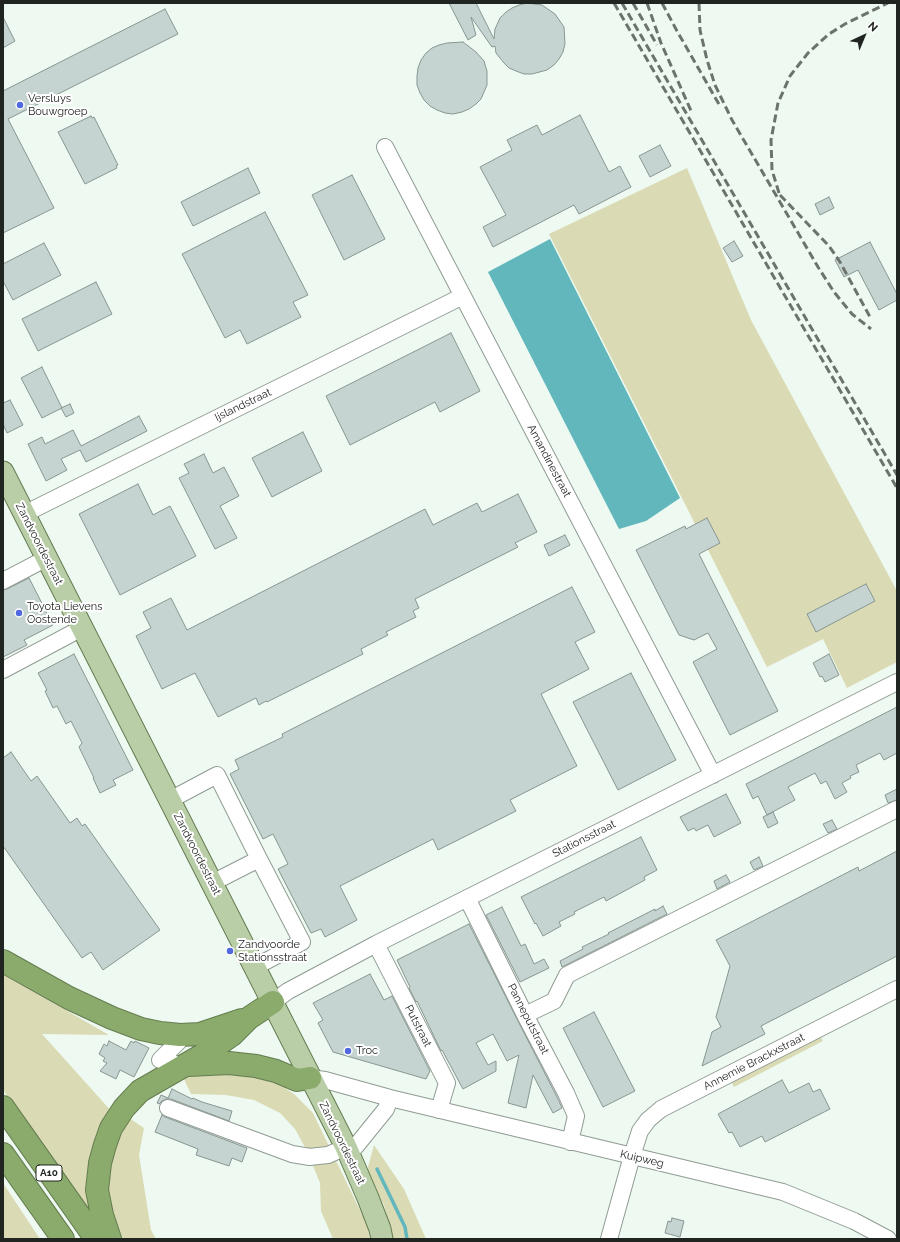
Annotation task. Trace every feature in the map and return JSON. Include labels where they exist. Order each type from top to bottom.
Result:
[{"type":"highway","points":[[3,961],[69,998],[112,1018],[141,1029],[180,1035],[200,1034],[249,1018]]},
{"type":"highway","points":[[110,1239],[102,1215],[97,1190],[100,1163],[105,1145],[111,1128],[124,1108],[140,1092],[206,1053],[232,1035],[249,1018],[273,1002]]},
{"type":"highway","points":[[183,1066],[229,1063],[256,1066],[276,1071],[297,1080],[310,1078]]},
{"type":"highway","name":"A10","points":[[3,1107],[96,1239]]},
{"type":"highway","name":"A10","points":[[3,1154],[63,1239]]},
{"type":"main road","name":"Zandvoordestraat","points":[[3,472],[347,1150],[368,1198],[380,1229],[382,1239]]},
{"type":"street","name":"Amandinestraat","points":[[386,147],[713,775]]},
{"type":"street","name":"Ijslandstraat","points":[[24,514],[463,296]]},
{"type":"street","points":[[3,581],[46,558]]},
{"type":"street","points":[[3,670],[82,628]]},
{"type":"street","name":"Stationsstraat","points":[[273,1002],[288,990],[376,944],[897,682]]},
{"type":"street","points":[[170,800],[217,775],[302,942],[255,967]]},
{"type":"street","points":[[525,1015],[554,1001],[567,974],[897,810]]},
{"type":"street","points":[[212,883],[259,859]]},
{"type":"street","name":"Panneputstraat","points":[[467,898],[525,1015],[566,1093],[576,1116],[570,1142]]},
{"type":"street","name":"Putstraat","points":[[376,944],[447,1083],[439,1110]]},
{"type":"street","name":"Annemie Brackxstraat","points":[[609,1239],[640,1131],[648,1120],[661,1109],[897,989]]},
{"type":"street","points":[[180,1035],[179,1041],[160,1060],[169,1061],[183,1066]]},
{"type":"street","name":"Kuipweg","points":[[310,1078],[326,1080],[390,1098],[783,1192],[854,1221],[888,1239]]},
{"type":"street","points":[[168,1108],[292,1154],[310,1157],[328,1155],[356,1146],[386,1109],[390,1098]]},
{"type":"green space","points":[[687,168],[751,320],[897,591],[897,662],[847,688],[823,639],[767,667],[549,234]]},
{"type":"green space","points":[[3,974],[109,1035],[42,1034],[113,1113],[93,1217],[3,1090]]},
{"type":"green space","points":[[820,1036],[823,1041],[734,1087],[731,1081]]},
{"type":"green space","points":[[219,1070],[250,1075],[276,1082],[294,1094],[313,1113],[368,1227],[370,1239],[333,1239],[321,1211],[320,1183],[307,1151],[295,1129],[280,1113],[254,1100],[226,1095],[191,1094],[184,1079],[194,1074]]},
{"type":"green space","points":[[129,1118],[144,1128],[139,1155],[151,1230],[156,1239],[121,1239],[109,1205],[107,1184],[113,1147]]},
{"type":"green space","points":[[374,1145],[404,1189],[426,1239],[393,1239],[384,1205],[367,1171]]},
{"type":"green space","points":[[3,1183],[40,1239],[3,1239]]},
{"type":"water","points":[[550,239],[680,498],[646,521],[619,529],[488,272]]},
{"type":"building","points":[[449,3],[476,3],[494,39],[495,29],[500,18],[506,12],[519,5],[527,3],[542,5],[555,14],[564,27],[565,44],[563,52],[554,65],[547,70],[532,74],[524,74],[509,68],[496,53],[495,46],[492,47],[471,17],[476,35],[468,40]]},
{"type":"building","name":"Versluys Bouwgroep","points":[[165,9],[178,34],[8,119],[54,208],[3,233],[3,91]]},
{"type":"building","points":[[3,17],[15,41],[3,48]]},
{"type":"building","points":[[463,42],[476,52],[484,61],[487,71],[487,85],[481,99],[469,109],[453,114],[445,113],[430,106],[424,100],[417,85],[418,68],[421,60],[432,48],[447,43]]},
{"type":"building","points":[[580,115],[609,172],[620,166],[631,187],[579,214],[574,205],[493,247],[483,227],[506,215],[480,167],[512,150],[507,140],[537,125],[542,135]]},
{"type":"building","points":[[91,116],[92,118],[94,117],[118,165],[116,166],[117,168],[85,184],[58,132]]},
{"type":"building","points":[[660,145],[671,166],[650,177],[639,156]]},
{"type":"building","points":[[248,168],[260,193],[193,226],[181,202]]},
{"type":"building","points":[[352,175],[385,239],[344,260],[312,195]]},
{"type":"building","points":[[829,197],[834,208],[820,215],[815,204]]},
{"type":"building","points":[[265,212],[308,295],[293,302],[301,317],[247,344],[240,330],[225,338],[182,254]]},
{"type":"building","points":[[734,241],[743,256],[732,262],[723,248]]},
{"type":"building","points":[[870,242],[897,294],[897,300],[879,310],[858,270],[844,277],[835,260]]},
{"type":"building","points":[[44,243],[61,275],[13,300],[3,281],[3,264]]},
{"type":"building","points":[[96,282],[112,314],[38,351],[22,319]]},
{"type":"building","points":[[451,333],[480,391],[440,412],[435,402],[350,445],[326,396]]},
{"type":"building","points":[[42,367],[62,408],[42,418],[21,378]]},
{"type":"building","points":[[10,400],[23,425],[7,433],[3,424],[3,403]]},
{"type":"building","points":[[70,404],[74,413],[66,417],[61,408]]},
{"type":"building","points":[[139,416],[147,431],[86,462],[80,450],[61,459],[67,470],[46,481],[28,444],[42,437],[45,444],[73,430],[81,446]]},
{"type":"building","points":[[303,432],[322,471],[272,497],[252,458]]},
{"type":"building","points":[[204,454],[213,473],[224,467],[239,496],[220,506],[237,538],[215,549],[179,478],[189,473],[184,464]]},
{"type":"building","points":[[138,484],[153,515],[170,506],[196,556],[120,595],[79,514]]},
{"type":"building","points":[[518,494],[537,532],[515,543],[518,547],[415,599],[419,608],[413,611],[416,617],[386,632],[388,635],[361,649],[363,654],[259,705],[256,698],[218,717],[195,673],[162,689],[136,636],[151,628],[143,612],[171,598],[187,630],[425,509],[433,525],[477,503],[482,512]]},
{"type":"building","points":[[707,518],[720,543],[699,554],[778,711],[730,735],[693,662],[717,649],[708,633],[694,640],[679,635],[636,550],[685,526],[686,529]]},
{"type":"building","points":[[565,535],[570,545],[549,556],[544,545]]},
{"type":"building","points":[[29,578],[53,625],[24,640],[27,645],[3,657],[3,590]]},
{"type":"building","points":[[866,584],[875,601],[816,632],[807,614]]},
{"type":"building","points":[[572,587],[595,632],[575,642],[589,669],[541,694],[577,766],[510,800],[516,811],[438,850],[433,839],[340,886],[357,920],[325,937],[321,929],[311,933],[278,869],[288,864],[273,834],[263,839],[230,774],[239,769],[235,760],[283,737],[282,734]]},
{"type":"building","points":[[74,654],[133,770],[113,780],[116,785],[100,793],[79,747],[82,743],[71,721],[66,724],[57,706],[53,708],[45,691],[47,690],[38,673]]},
{"type":"building","points":[[829,654],[839,675],[825,682],[822,676],[820,677],[813,663]]},
{"type":"building","points":[[631,673],[676,760],[618,790],[573,702]]},
{"type":"building","points":[[897,707],[897,753],[884,760],[880,753],[856,765],[859,772],[850,776],[851,778],[842,783],[847,792],[835,799],[826,781],[821,784],[815,773],[788,787],[795,800],[767,815],[758,796],[753,799],[746,784]]},
{"type":"building","points":[[11,752],[31,781],[37,776],[70,823],[77,818],[82,826],[85,824],[160,930],[103,970],[91,952],[82,958],[3,846],[3,758]]},
{"type":"building","points":[[897,789],[897,800],[888,803],[885,795]]},
{"type":"building","points":[[726,794],[741,823],[714,837],[708,825],[696,831],[694,828],[688,831],[680,817]]},
{"type":"building","points":[[773,812],[778,823],[768,828],[763,817]]},
{"type":"building","points":[[832,820],[837,829],[828,833],[823,824]]},
{"type":"building","points":[[641,837],[657,870],[644,877],[645,880],[606,901],[604,897],[574,912],[575,914],[559,922],[561,926],[543,936],[521,897]]},
{"type":"building","points":[[897,851],[897,956],[761,1026],[765,1034],[702,1066],[712,1032],[721,1027],[716,1017],[730,966],[716,940],[858,867],[859,871]]},
{"type":"building","points":[[759,857],[763,866],[754,870],[750,862]]},
{"type":"building","points":[[726,875],[730,882],[717,889],[714,881]]},
{"type":"building","points":[[663,906],[667,914],[562,967],[560,961],[583,949],[582,947]]},
{"type":"building","points":[[502,907],[521,946],[525,944],[534,964],[544,959],[549,968],[520,982],[486,915]]},
{"type":"building","points":[[469,924],[562,1108],[553,1113],[533,1075],[526,1108],[508,1103],[519,1055],[507,1061],[493,1034],[476,1043],[488,1065],[496,1061],[496,1071],[463,1089],[442,1050],[441,1051],[417,1001],[416,1002],[409,988],[410,987],[397,960]]},
{"type":"building","points":[[370,974],[384,1000],[392,996],[430,1071],[426,1079],[333,1052],[318,1023],[323,1020],[313,1003]]},
{"type":"building","points":[[594,1012],[635,1091],[603,1107],[563,1028]]},
{"type":"building","points":[[109,1041],[126,1050],[131,1041],[134,1043],[135,1041],[149,1048],[134,1077],[120,1070],[116,1079],[100,1071],[107,1063],[103,1061],[105,1058],[99,1054],[104,1044],[107,1046]]},
{"type":"building","points":[[782,1080],[789,1093],[809,1083],[813,1092],[820,1089],[830,1109],[765,1142],[762,1136],[740,1147],[732,1132],[729,1133],[718,1114]]},
{"type":"building","points":[[172,1089],[192,1099],[193,1098],[232,1111],[229,1121],[171,1099],[166,1099],[159,1104],[157,1103],[161,1095],[168,1098]]},
{"type":"building","points":[[162,1115],[247,1148],[242,1162],[232,1158],[229,1166],[196,1155],[198,1149],[155,1132]]},
{"type":"building","points":[[672,1218],[684,1221],[680,1237],[665,1233],[668,1221],[671,1222]]},
{"type":"waterway","points":[[377,1169],[405,1227],[407,1239]]},
{"type":"railway","points":[[614,3],[897,488]]},
{"type":"railway","points":[[622,3],[897,475]]},
{"type":"railway","points":[[633,3],[657,45]]},
{"type":"railway","points":[[647,3],[661,43],[692,113]]},
{"type":"railway","points":[[662,3],[720,106]]},
{"type":"railway","points":[[699,3],[700,30],[707,60],[715,85],[732,120],[834,292],[852,314],[871,329]]},
{"type":"railway","points":[[779,193],[772,170],[771,140],[778,103],[790,76],[808,53],[829,34],[845,24],[888,3]]},
{"type":"railway","points":[[780,195],[829,246],[840,262],[870,317]]},
{"type":"place","name":"Versluys Bouwgroep","points":[[20,105]]},
{"type":"place","name":"Toyota Lievens Oostende","points":[[19,613]]},
{"type":"place","name":"Zandvoorde Stationsstraat","points":[[230,951]]},
{"type":"place","name":"Troc","points":[[348,1051]]}]
